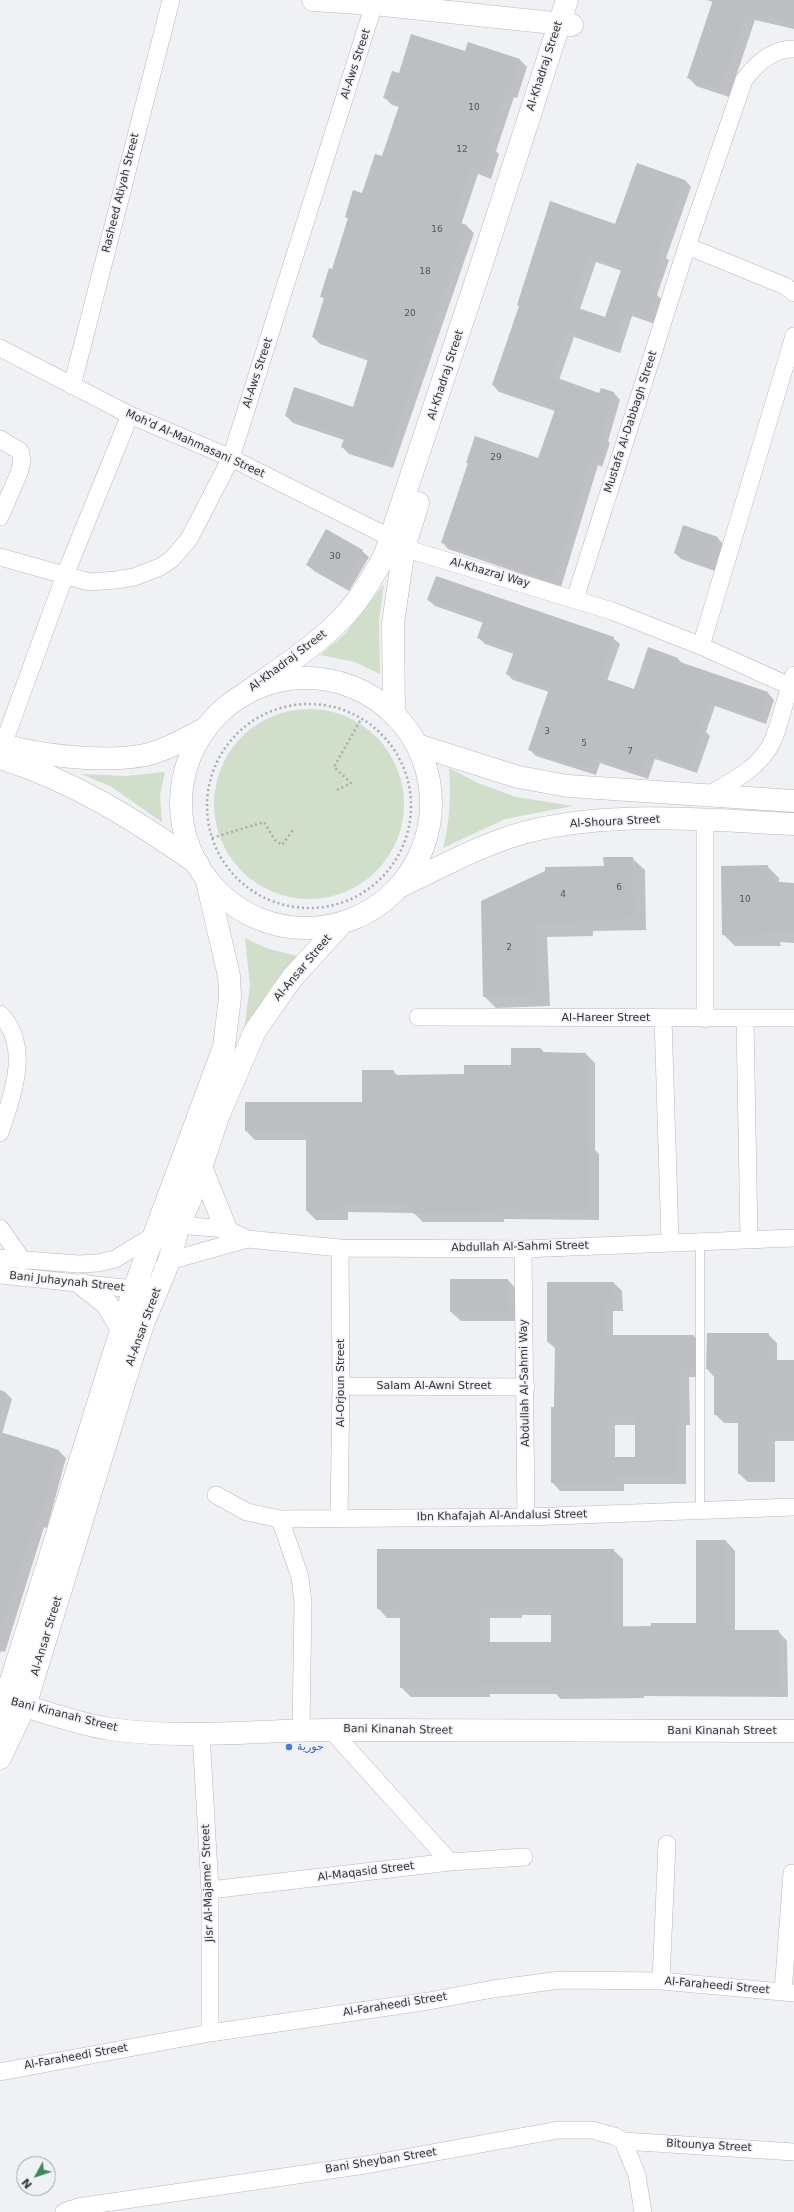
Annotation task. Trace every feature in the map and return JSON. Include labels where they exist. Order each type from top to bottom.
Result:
[{"type":"street","name":"Rasheed Atiyah Street","points":[[72,386],[171,0]]},
{"type":"street","points":[[313,0],[374,4],[566,23]]},
{"type":"street","name":"Al-Khadraj Street","points":[[566,23],[567,0]]},
{"type":"street","name":"Al-Khadraj Street","points":[[394,715],[393,623],[398,543],[480,269],[566,23],[580,0]]},
{"type":"street","name":"Al-Aws Street","points":[[0,557],[89,582],[116,580],[134,577],[160,567],[172,559],[189,538],[231,458],[374,4]]},
{"type":"street","name":"Mustafa Al-Dabbagh Street","points":[[575,599],[687,246],[744,80],[754,67],[770,54],[787,48],[794,48]]},
{"type":"street","points":[[687,246],[785,286],[794,293]]},
{"type":"street","points":[[701,646],[794,336]]},
{"type":"street","name":"Moh'd Al-Mahmasani Street","points":[[0,348],[130,415],[231,458],[398,543]]},
{"type":"street","points":[[1,749],[65,575],[130,415]]},
{"type":"street","points":[[0,439],[20,451],[22,461],[0,517]]},
{"type":"street","name":"Al-Khadraj Street","points":[[242,696],[325,634],[347,614],[366,589],[384,558],[398,543]]},
{"type":"street","name":"Al-Khazraj Way","points":[[398,543],[575,599]]},
{"type":"street","points":[[575,599],[655,627],[792,683],[773,740],[762,756],[748,772],[705,797]]},
{"type":"street","points":[[1,749],[31,768],[68,783],[158,836],[202,871],[230,902],[264,921],[301,928],[322,928],[342,923],[374,909],[400,886],[420,855],[430,818],[430,788],[425,766],[417,745],[394,715],[367,694],[354,688],[328,680],[301,678],[287,680],[267,685],[242,696],[225,708],[206,728],[189,760],[182,796],[185,833],[202,871]]},
{"type":"street","points":[[1,749],[61,756],[123,758],[146,755],[167,748],[206,728]]},
{"type":"street","points":[[417,745],[518,777],[568,786],[705,797],[794,801]]},
{"type":"street","name":"Al-Shoura Street","points":[[400,886],[479,850],[538,829],[574,823],[618,820],[705,820],[794,824]]},
{"type":"street","points":[[705,820],[705,1019]]},
{"type":"street","name":"Al-Ansar Street","points":[[0,1758],[15,1703],[98,1435],[122,1329],[134,1289],[224,1047],[229,1019],[229,976],[202,871]]},
{"type":"street","name":"Al-Ansar Street","points":[[98,1435],[169,1261],[179,1225],[190,1200],[219,1114],[255,1031],[292,978],[342,923]]},
{"type":"street","points":[[0,1014],[14,1039],[18,1060],[14,1088],[0,1133]]},
{"type":"street","name":"Al-Hareer Street","points":[[418,1017],[705,1019],[794,1018]]},
{"type":"street","points":[[663,1018],[670,1242]]},
{"type":"street","points":[[745,1019],[749,1240]]},
{"type":"street","points":[[201,1167],[226,1229]]},
{"type":"street","name":"Abdullah Al-Sahmi Street","points":[[153,1236],[166,1228],[179,1225],[226,1229],[247,1239],[340,1248],[523,1249],[794,1238]]},
{"type":"street","points":[[0,1228],[23,1262]]},
{"type":"street","name":"Bani Juhaynah Street","points":[[0,1258],[23,1262],[78,1264],[98,1263],[115,1259],[153,1236]]},
{"type":"street","name":"Abdullah Al-Sahmi Street","points":[[134,1289],[152,1278],[169,1261],[247,1239]]},
{"type":"street","name":"Al-Orjoun Street","points":[[339,1518],[341,1386],[340,1248]]},
{"type":"street","name":"Abdullah Al-Sahmi Way","points":[[523,1249],[526,1387],[526,1517]]},
{"type":"street","name":"Bani Juhaynah Street","points":[[0,1275],[134,1289]]},
{"type":"street","points":[[83,1284],[106,1304],[122,1329]]},
{"type":"street","name":"Salam Al-Awni Street","points":[[341,1386],[526,1387]]},
{"type":"street","name":"Ibn Khafajah Al-Andalusi Street","points":[[216,1495],[247,1512],[280,1519],[526,1517],[794,1507]]},
{"type":"street","points":[[280,1519],[300,1577],[304,1603],[301,1730]]},
{"type":"street","name":"Al-Ansar Street","points":[[0,1729],[15,1703]]},
{"type":"street","name":"Bani Kinanah Street","points":[[15,1703],[108,1728],[144,1732],[201,1733],[301,1730],[561,1732],[794,1731]]},
{"type":"street","points":[[331,1730],[450,1862]]},
{"type":"street","name":"Jisr Al-Majame' Street","points":[[201,1733],[210,1890],[210,2033]]},
{"type":"street","points":[[661,1981],[667,1844]]},
{"type":"street","name":"Al-Maqasid Street","points":[[210,1890],[450,1862],[524,1857]]},
{"type":"street","points":[[789,1992],[792,1873]]},
{"type":"street","name":"Al-Faraheedi Street","points":[[0,2072],[210,2033],[560,1980],[661,1981],[789,1992]]},
{"type":"street","name":"Bani Sheyban Street","points":[[64,2212],[78,2207],[365,2165],[558,2130],[592,2130],[614,2136],[623,2141]]},
{"type":"street","points":[[623,2141],[637,2175],[643,2212]]},
{"type":"street","name":"Bitounya Street","points":[[623,2141],[794,2152]]},
{"type":"lane","points":[[700,1241],[700,1510]]},
{"type":"path","points":[[315,703],[334,708],[361,719],[385,737],[407,773],[411,792],[411,811],[402,851],[377,882],[361,895],[342,904],[303,907],[266,898],[232,873],[212,838],[207,798],[211,780],[218,762],[241,728],[276,708],[315,703]]},
{"type":"path","points":[[337,790],[351,783],[334,767],[361,719]]},
{"type":"path","points":[[212,838],[264,822],[275,840],[282,845],[292,830]]},
{"type":"green space","points":[[384,584],[379,621],[380,674],[355,662],[320,655],[345,634]]},
{"type":"green space","points":[[309,709],[328,711],[345,716],[362,725],[376,737],[388,751],[397,768],[402,785],[404,804],[402,823],[397,840],[388,857],[376,871],[362,883],[345,892],[328,897],[309,899],[290,897],[273,892],[256,883],[242,871],[230,857],[221,840],[216,823],[214,804],[216,785],[221,768],[230,751],[242,737],[256,725],[273,716],[290,711]]},
{"type":"green space","points":[[449,768],[478,783],[516,797],[573,806],[505,819],[443,848],[449,808]]},
{"type":"green space","points":[[165,772],[160,795],[162,822],[110,786],[81,774],[126,776]]},
{"type":"green space","points":[[245,938],[266,948],[297,956],[271,987],[244,1030],[250,985]]},
{"type":"building","points":[[713,0],[794,0],[794,24],[747,13],[720,89],[687,78]]},
{"type":"building","points":[[411,34],[465,51],[468,42],[520,59],[510,91],[506,90],[489,144],[492,145],[484,172],[471,168],[453,221],[467,225],[386,462],[341,447],[345,436],[285,416],[294,387],[353,407],[369,356],[312,337],[324,298],[320,297],[329,268],[332,269],[348,218],[345,217],[353,190],[362,193],[375,154],[382,156],[400,103],[383,98],[392,71],[399,73]]},
{"type":"building","points":[[637,163],[685,180],[659,252],[663,253],[650,291],[657,293],[648,318],[626,310],[613,347],[567,331],[552,376],[599,393],[601,388],[614,392],[601,435],[604,436],[596,461],[591,459],[554,581],[441,543],[468,463],[466,463],[475,436],[538,458],[556,407],[492,385],[519,306],[517,305],[550,201],[615,224]],"holes":[[[589,256],[622,267],[605,317],[572,306]]]},
{"type":"building","points":[[683,525],[718,537],[708,565],[674,553]]},
{"type":"building","points":[[326,529],[363,550],[343,586],[306,565]]},
{"type":"building","points":[[436,576],[614,637],[600,677],[634,689],[648,647],[678,658],[677,661],[768,692],[760,718],[709,701],[700,727],[704,729],[691,768],[649,753],[642,773],[594,757],[590,769],[528,750],[549,689],[506,674],[514,651],[477,638],[484,619],[427,600]]},
{"type":"building","points":[[603,857],[633,857],[635,918],[581,919],[581,924],[535,925],[538,994],[483,997],[481,901],[545,871],[545,867],[604,866]]},
{"type":"building","points":[[768,865],[768,881],[794,883],[794,932],[769,931],[769,934],[722,935],[721,866]]},
{"type":"building","points":[[511,1048],[541,1048],[541,1052],[586,1053],[586,1143],[590,1143],[590,1212],[495,1210],[495,1213],[413,1214],[413,1204],[339,1204],[340,1211],[306,1211],[306,1131],[245,1131],[245,1102],[362,1102],[362,1070],[394,1070],[394,1075],[464,1074],[464,1065],[511,1065]]},
{"type":"building","points":[[450,1279],[508,1279],[509,1312],[450,1312]]},
{"type":"building","points":[[547,1282],[614,1282],[615,1303],[605,1303],[605,1335],[694,1335],[694,1369],[681,1369],[682,1417],[678,1417],[678,1476],[616,1476],[616,1483],[551,1483],[551,1407],[554,1407],[555,1342],[547,1342]],"holes":[[[607,1417],[635,1417],[635,1457],[608,1457]]]},
{"type":"building","points":[[707,1333],[769,1333],[769,1360],[794,1360],[794,1433],[767,1433],[767,1474],[738,1474],[738,1415],[714,1415],[714,1369],[706,1369]]},
{"type":"building","points":[[0,1432],[59,1450],[40,1521],[36,1520],[4,1623],[0,1622]]},
{"type":"building","points":[[696,1540],[726,1540],[726,1625],[731,1625],[731,1630],[779,1630],[779,1688],[635,1687],[635,1689],[551,1690],[551,1685],[481,1685],[481,1688],[400,1688],[400,1609],[377,1609],[377,1549],[614,1549],[614,1626],[651,1627],[651,1623],[696,1623]],"holes":[[[513,1606],[551,1606],[551,1642],[481,1642],[481,1609],[513,1609]]]},
{"type":"place","name":"حورية","points":[[289,1747]]}]
